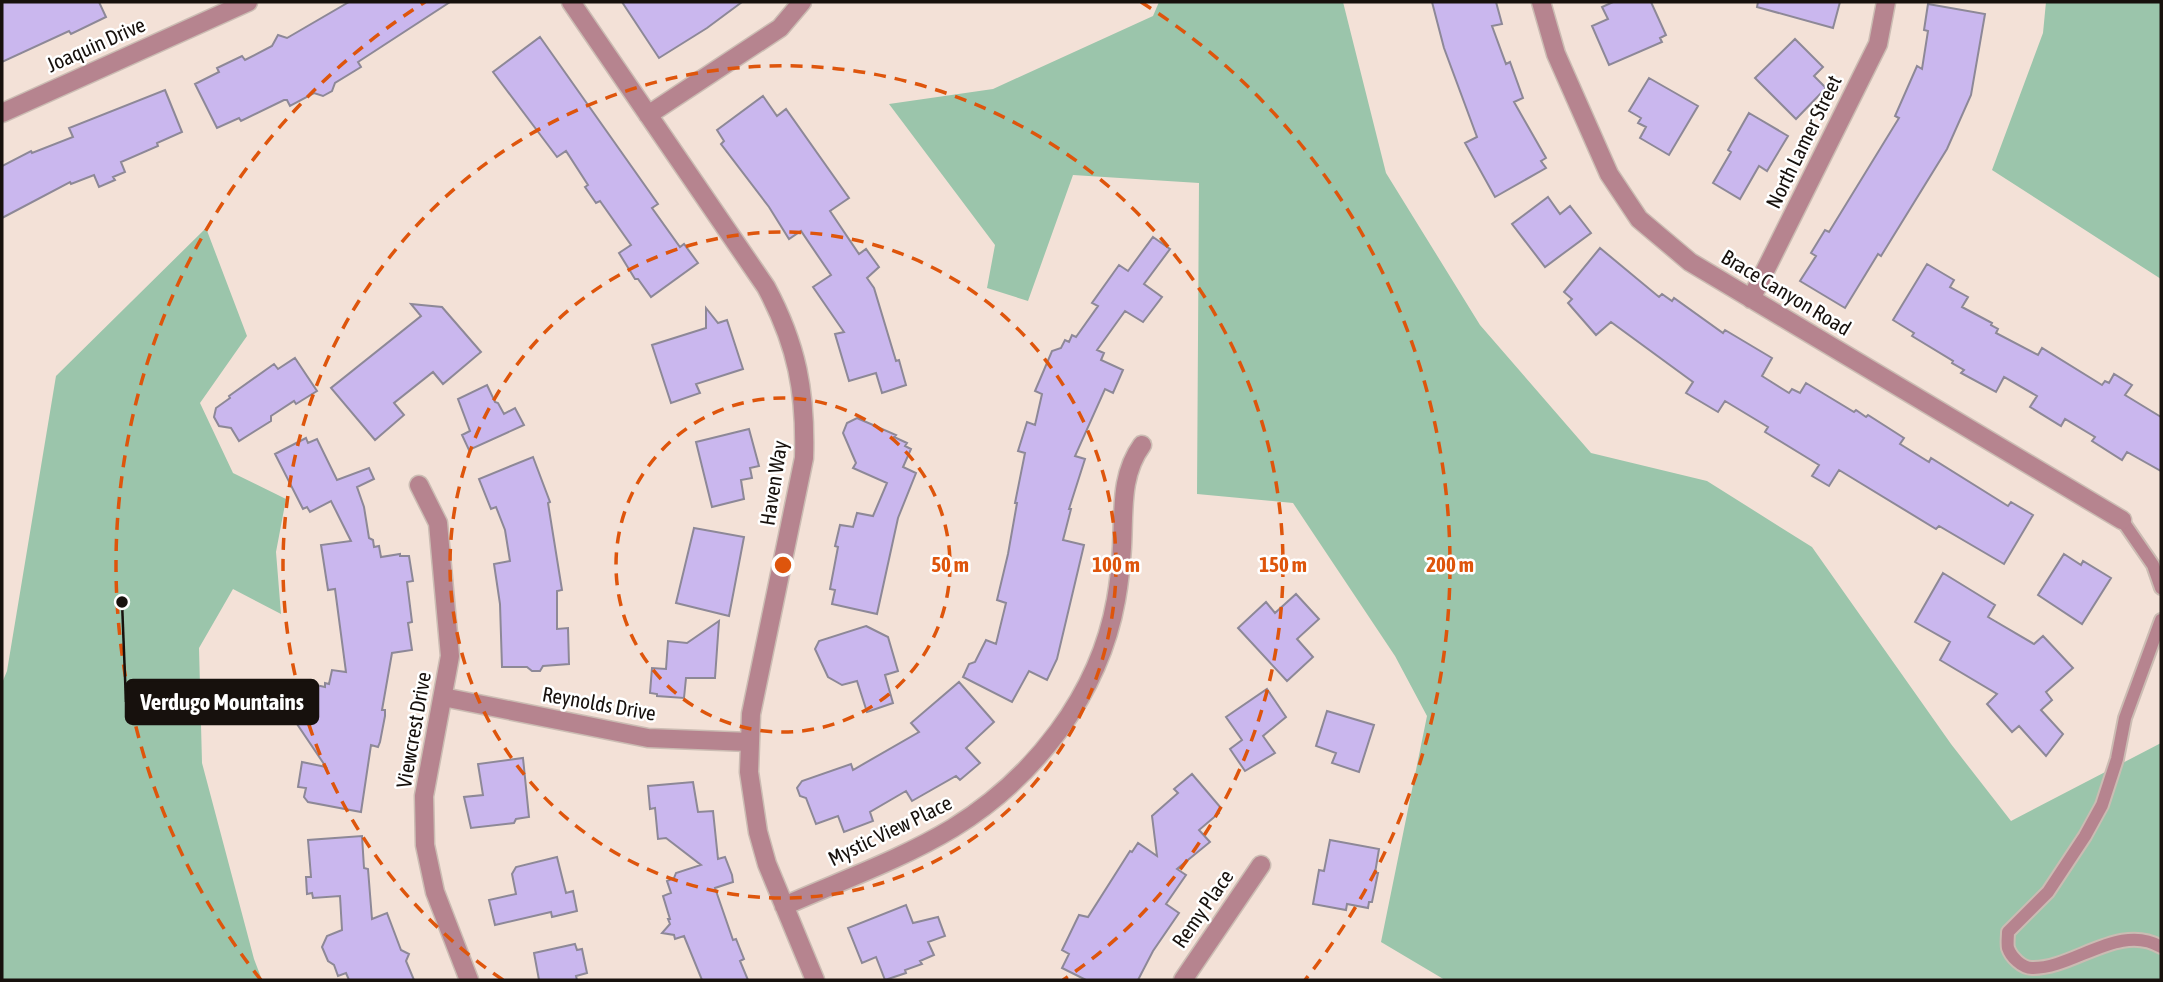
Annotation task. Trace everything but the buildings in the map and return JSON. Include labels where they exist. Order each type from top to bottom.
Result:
[{"type":"street","name":"Joaquin Drive","points":[[2,113],[248,2]]},
{"type":"street","name":"Haven Way","points":[[571,2],[766,287],[782,317],[802,386],[804,458],[751,714],[749,742],[752,801],[758,832],[767,864],[815,980]]},
{"type":"street","points":[[648,115],[780,28],[802,2]]},
{"type":"street","name":"Brace Canyon Road","points":[[1541,2],[1556,54],[1609,174],[1639,219],[1690,262],[2122,520]]},
{"type":"street","name":"North Lamer Street","points":[[1751,299],[1878,44],[1885,2]]},
{"type":"street","name":"Mystic View Place","points":[[784,906],[912,850],[969,818],[1008,789],[1063,724],[1090,679],[1109,630],[1121,564],[1124,486],[1128,469],[1142,444]]},
{"type":"street","name":"Viewcrest Drive","points":[[419,485],[438,523],[450,656],[424,796],[425,845],[435,892],[469,980]]},
{"type":"street","name":"Reynolds Drive","points":[[443,697],[648,738],[749,742]]},
{"type":"street","name":"Remy Place","points":[[1183,980],[1261,865]]},
{"type":"lane","points":[[2122,520],[2153,565],[2161,587]]},
{"type":"lane","points":[[2161,620],[2125,719],[2117,759],[2102,805],[2048,892],[2008,932],[2008,948],[2018,963],[2030,968],[2050,965],[2096,948],[2129,940],[2154,942],[2161,947]]},
{"type":"green space","points":[[1159,2],[1343,2],[1386,173],[1480,325],[1591,453],[1707,481],[1812,547],[1951,744],[2011,821],[2161,743],[2161,980],[1445,980],[1381,942],[1427,716],[1395,656],[1293,503],[1197,494],[1199,183],[1073,175],[1028,301],[987,288],[995,245],[889,104],[993,89],[1153,16]]},
{"type":"green space","points":[[2046,2],[2161,2],[2161,279],[1992,170],[2043,33]]},
{"type":"green space","points":[[206,228],[247,336],[200,403],[233,473],[286,499],[276,552],[281,614],[233,589],[199,648],[202,763],[254,959],[262,980],[2,980],[2,683],[7,671],[56,376]]},
{"type":"place","name":"Verdugo Mountains","points":[[122,602]]}]
